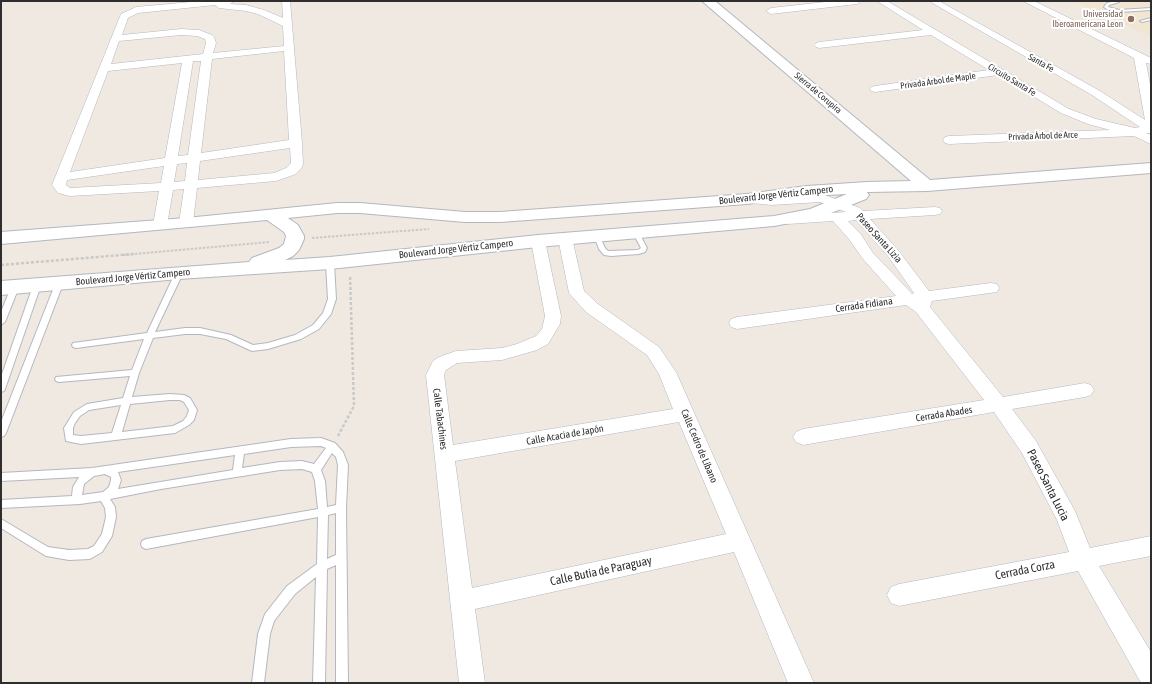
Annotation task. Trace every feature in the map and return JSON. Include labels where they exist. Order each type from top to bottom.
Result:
[{"type":"main road","name":"Sierra de Corupira","points":[[708,1],[935,185]]},
{"type":"main road","name":"Sierra de Corupira","points":[[722,1],[935,185]]},
{"type":"main road","name":"Boulevard Jorge Vértiz Campero","points":[[1,238],[186,223],[313,210],[360,208],[486,217],[747,199],[867,187],[906,187],[1151,168]]},
{"type":"main road","name":"Boulevard Jorge Vértiz Campero","points":[[8,287],[179,273],[330,263],[565,238],[774,221],[857,208],[906,187]]},
{"type":"main road","points":[[538,241],[547,227],[559,220],[610,215],[627,208]]},
{"type":"main road","points":[[225,270],[275,257],[292,246],[295,239],[294,232],[270,214]]},
{"type":"main road","points":[[486,217],[495,223],[514,223],[520,228],[521,233],[516,238],[498,245]]},
{"type":"street","points":[[230,1],[136,10],[124,16],[59,184],[63,190],[70,192],[191,185],[276,177],[291,170],[297,164],[286,1]]},
{"type":"street","points":[[771,11],[857,1]]},
{"type":"street","name":"Circuito Santa Fe","points":[[881,1],[1065,111],[1092,122],[1136,132],[1151,140]]},
{"type":"street","name":"Santa Fe","points":[[933,1],[1096,93],[1150,128]]},
{"type":"street","points":[[1027,1],[1151,62]]},
{"type":"street","points":[[193,5],[230,5],[246,8],[271,15],[287,24]]},
{"type":"street","points":[[116,38],[181,32],[199,33],[209,37],[211,43],[207,57],[186,223]]},
{"type":"street","points":[[818,45],[934,32]]},
{"type":"street","points":[[104,68],[289,48]]},
{"type":"street","points":[[1136,132],[1150,128],[1151,116],[1139,56]]},
{"type":"street","points":[[160,225],[188,59]]},
{"type":"street","name":"Privada Árbol de Maple","points":[[875,89],[1000,72]]},
{"type":"street","points":[[1092,122],[1149,105]]},
{"type":"street","name":"Privada Árbol de Arce","points":[[949,140],[1136,132]]},
{"type":"street","points":[[62,176],[296,143]]},
{"type":"street","points":[[747,199],[772,201],[822,198],[837,211]]},
{"type":"street","points":[[857,208],[935,211]]},
{"type":"street","name":"Paseo Santa Lizia","points":[[857,208],[915,282],[918,302]]},
{"type":"street","name":"Paseo Santa Lizia","points":[[837,211],[868,256],[918,302]]},
{"type":"street","points":[[550,295],[577,293],[565,238]]},
{"type":"street","name":"Calle Tabachines","points":[[472,683],[434,375],[439,366],[445,361],[456,357],[502,354],[531,346],[542,340],[549,332],[552,324],[550,295],[538,241]]},
{"type":"street","points":[[868,256],[893,254]]},
{"type":"street","name":"Cerrada Fidiana","points":[[736,323],[918,302],[991,288]]},
{"type":"street","name":"Calle Cedro de Líbano","points":[[577,293],[592,308],[637,338],[653,351],[667,372],[801,683]]},
{"type":"street","name":"Paseo Santa Lucia","points":[[918,302],[1000,405],[1029,447],[1067,518],[1083,559],[1151,676]]},
{"type":"street","name":"Cerrada Abades","points":[[803,437],[1085,390]]},
{"type":"street","name":"Calle Acacia de Japón","points":[[444,455],[686,414]]},
{"type":"street","name":"Calle Butia de Paraguay","points":[[462,601],[740,541]]},
{"type":"street","name":"Cerrada Corza","points":[[899,595],[1151,546]]},
{"type":"lane","points":[[1114,1],[1117,2],[1108,4],[1106,7],[1119,11],[1151,9]]},
{"type":"lane","points":[[1142,21],[1151,19]]},
{"type":"lane","points":[[76,345],[185,331],[200,331],[228,337],[252,348],[268,346],[298,337],[316,327],[327,314],[332,299],[330,263]]},
{"type":"lane","points":[[116,436],[135,373],[150,335],[179,273]]},
{"type":"lane","points":[[1,433],[59,284]]},
{"type":"lane","points":[[1,389],[37,285]]},
{"type":"lane","points":[[1,322],[8,287]]},
{"type":"lane","points":[[59,379],[135,373]]},
{"type":"lane","points":[[181,397],[187,400],[193,410],[191,418],[186,423],[175,429],[116,436],[74,440],[69,438],[68,428],[77,414],[87,407],[127,401],[181,397]]},
{"type":"lane","points":[[1,477],[92,472],[311,441],[321,442],[332,446],[340,455],[343,465],[341,508],[342,683]]},
{"type":"lane","points":[[316,469],[332,446]]},
{"type":"lane","points":[[237,472],[240,450]]},
{"type":"lane","points":[[1,504],[80,500],[104,497],[161,485],[237,472],[294,465],[309,466],[316,469],[320,481],[323,512],[319,683]]},
{"type":"lane","points":[[104,497],[113,489],[116,480],[115,475],[112,472],[106,470]]},
{"type":"lane","points":[[80,500],[77,495],[78,487],[81,481],[92,472]]},
{"type":"lane","points":[[1,523],[46,551],[69,555],[90,554],[98,549],[107,536],[111,517],[110,507],[104,497]]},
{"type":"lane","points":[[146,544],[341,508]]},
{"type":"lane","points":[[258,683],[264,634],[269,618],[291,590],[322,566],[342,558]]},
{"type":"path","points":[[332,446],[354,406],[350,261]]},
{"type":"shaded area","name":"Universidad Iberoamericana Leon","points":[[1073,1],[1151,1],[1151,37]]},
{"type":"place","name":"Universidad Iberoamericana Leon","points":[[1131,19]]}]
